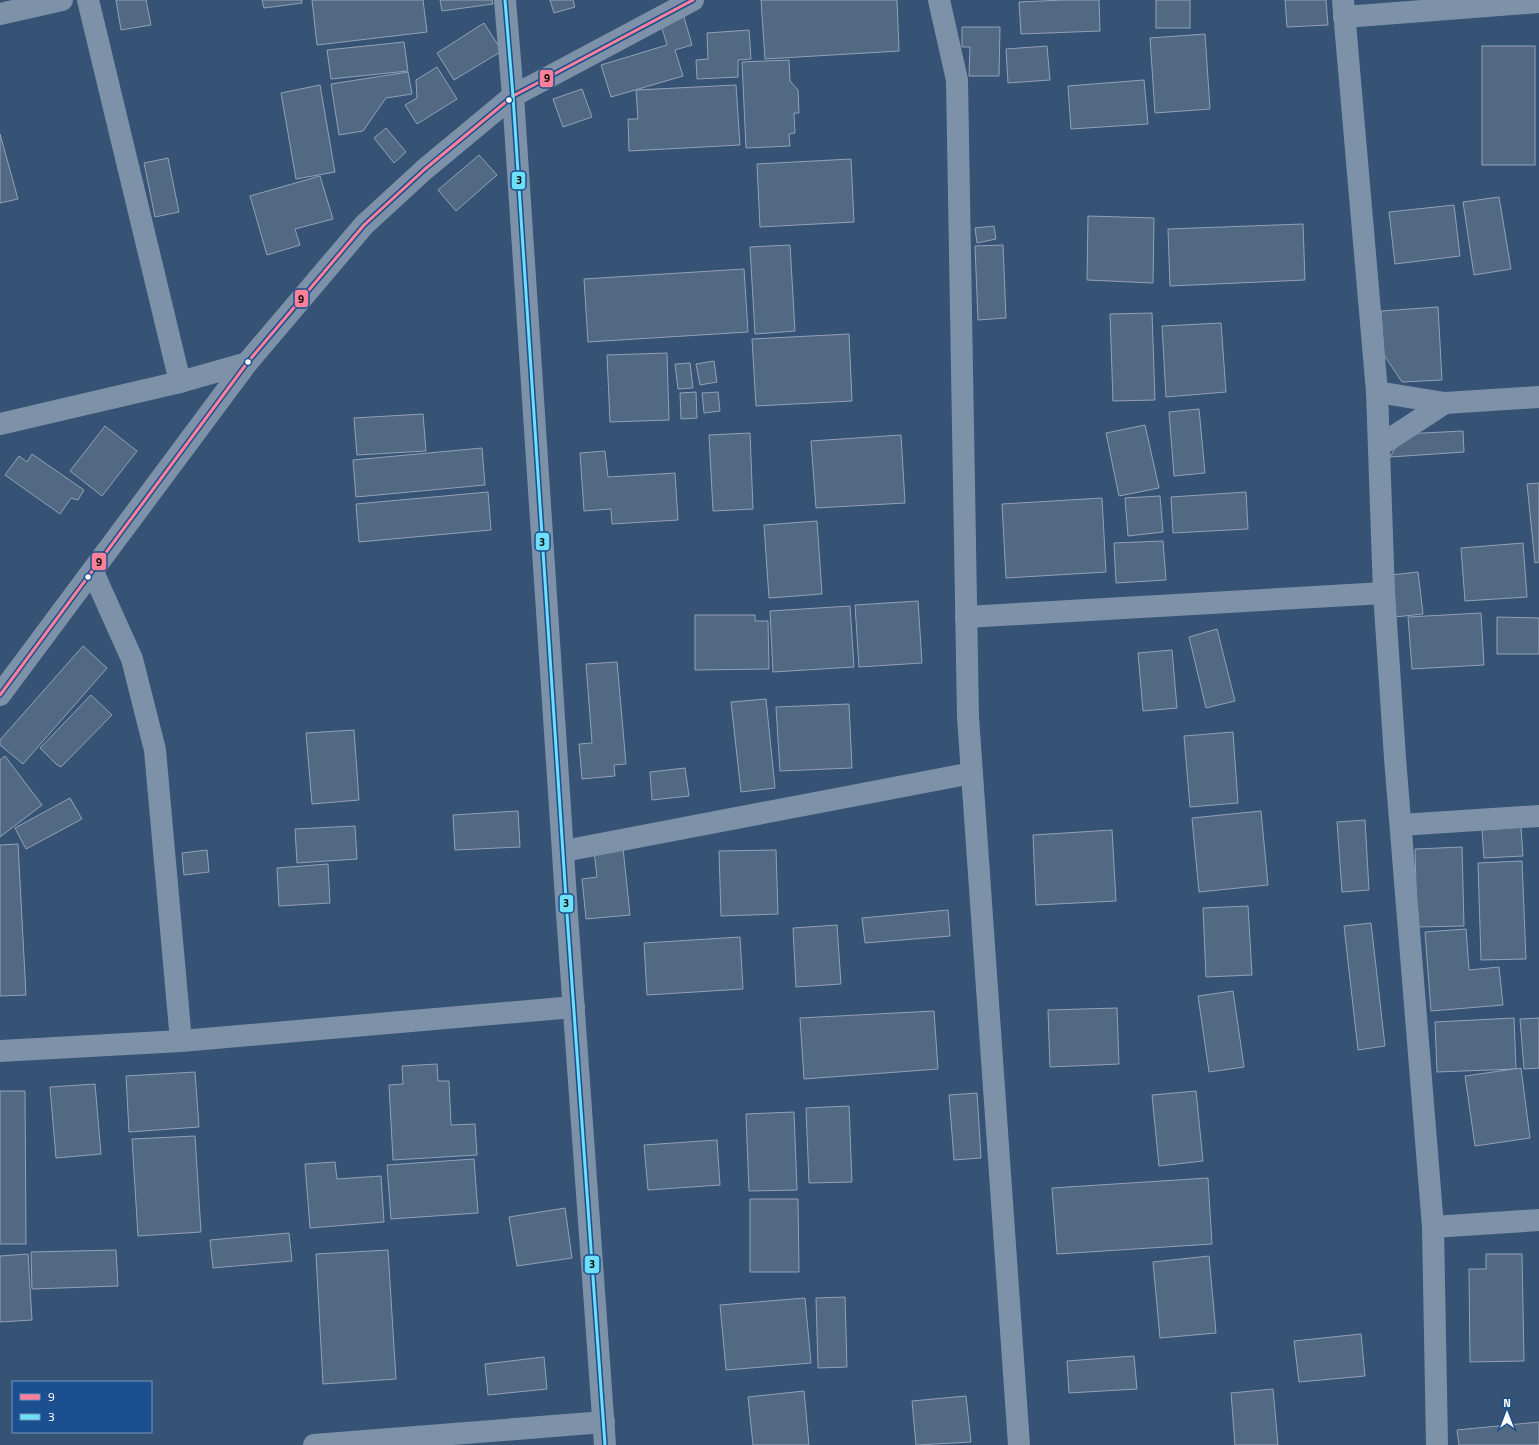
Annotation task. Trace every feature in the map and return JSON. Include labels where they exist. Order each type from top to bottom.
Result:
[{"type":"street","points":[[0,14],[62,0]]},
{"type":"street","points":[[88,0],[180,382]]},
{"type":"street","points":[[505,0],[513,96],[605,1445]]},
{"type":"street","points":[[0,695],[247,363],[364,224],[425,169],[513,96],[693,0]]},
{"type":"street","points":[[938,0],[957,80],[968,717],[1019,1445]]},
{"type":"street","points":[[1437,1445],[1433,1227],[1384,593],[1377,392],[1344,9],[1539,2]]},
{"type":"street","points":[[0,424],[180,382],[247,363]]},
{"type":"street","points":[[1377,392],[1445,403],[1539,397]]},
{"type":"street","points":[[1379,446],[1445,403]]},
{"type":"street","points":[[93,572],[132,659],[154,750],[181,1041]]},
{"type":"street","points":[[966,617],[1384,593]]},
{"type":"street","points":[[564,851],[972,773]]},
{"type":"street","points":[[1401,825],[1539,816]]},
{"type":"street","points":[[0,1051],[181,1041],[574,1007]]},
{"type":"street","points":[[1433,1227],[1539,1220]]},
{"type":"street","points":[[314,1445],[604,1422]]},
{"type":"building","points":[[116,0],[146,0],[151,25],[121,30]]},
{"type":"building","points":[[262,0],[302,0],[302,3],[264,8]]},
{"type":"building","points":[[312,0],[423,0],[427,32],[317,45]]},
{"type":"building","points":[[440,0],[492,0],[493,4],[442,11]]},
{"type":"building","points":[[550,0],[573,0],[575,7],[554,13]]},
{"type":"building","points":[[761,0],[897,0],[899,51],[765,59]]},
{"type":"building","points":[[1099,0],[1100,31],[1021,34],[1019,2]]},
{"type":"building","points":[[1156,0],[1190,0],[1190,28],[1156,28]]},
{"type":"building","points":[[1285,0],[1326,0],[1328,25],[1287,27]]},
{"type":"building","points":[[684,17],[692,45],[675,50],[683,76],[611,97],[601,65],[667,45],[661,25]]},
{"type":"building","points":[[484,23],[502,51],[454,80],[437,53]]},
{"type":"building","points":[[962,27],[1000,27],[999,76],[969,76],[970,47],[962,47]]},
{"type":"building","points":[[749,30],[751,59],[738,60],[738,77],[697,79],[696,60],[708,59],[707,33]]},
{"type":"building","points":[[1205,34],[1210,109],[1155,113],[1150,38]]},
{"type":"building","points":[[404,42],[408,71],[331,79],[327,50]]},
{"type":"building","points":[[1047,46],[1050,80],[1008,83],[1006,49]]},
{"type":"building","points":[[1482,46],[1535,46],[1535,165],[1482,165]]},
{"type":"building","points":[[789,60],[790,81],[798,90],[799,113],[794,113],[795,133],[789,134],[790,146],[746,148],[742,62]]},
{"type":"building","points":[[437,67],[457,99],[417,124],[405,105],[417,98],[416,80]]},
{"type":"building","points":[[408,72],[412,94],[386,98],[363,131],[339,135],[331,84]]},
{"type":"building","points":[[1144,80],[1148,124],[1071,129],[1068,86]]},
{"type":"building","points":[[320,85],[335,172],[296,179],[281,93]]},
{"type":"building","points":[[736,85],[740,145],[629,151],[628,119],[638,119],[636,90]]},
{"type":"building","points":[[582,89],[592,117],[563,127],[553,99]]},
{"type":"building","points":[[386,128],[406,152],[394,163],[374,138]]},
{"type":"building","points":[[0,134],[18,199],[0,203]]},
{"type":"building","points":[[479,155],[497,175],[456,211],[438,190]]},
{"type":"building","points":[[168,158],[179,212],[155,217],[144,163]]},
{"type":"building","points":[[851,159],[854,222],[760,227],[757,164]]},
{"type":"building","points":[[320,176],[333,219],[295,229],[300,245],[267,255],[250,196]]},
{"type":"building","points":[[1499,197],[1511,269],[1474,275],[1463,202]]},
{"type":"building","points":[[1454,205],[1460,256],[1395,264],[1389,212]]},
{"type":"building","points":[[1088,216],[1154,218],[1153,283],[1087,280]]},
{"type":"building","points":[[1303,224],[1305,280],[1170,286],[1168,229]]},
{"type":"building","points":[[994,226],[996,239],[977,243],[975,228]]},
{"type":"building","points":[[790,245],[795,331],[755,334],[750,247]]},
{"type":"building","points":[[1003,245],[1006,318],[978,320],[975,246]]},
{"type":"building","points":[[744,269],[748,332],[588,342],[584,279]]},
{"type":"building","points":[[1438,307],[1442,380],[1402,382],[1384,355],[1381,311]]},
{"type":"building","points":[[1152,313],[1155,400],[1113,401],[1110,314]]},
{"type":"building","points":[[1221,323],[1226,392],[1166,397],[1162,326]]},
{"type":"building","points":[[849,334],[852,401],[756,406],[752,339]]},
{"type":"building","points":[[667,353],[669,420],[610,422],[607,355]]},
{"type":"building","points":[[714,361],[717,382],[700,385],[696,364]]},
{"type":"building","points":[[690,363],[693,388],[678,389],[675,364]]},
{"type":"building","points":[[696,392],[697,418],[681,419],[680,393]]},
{"type":"building","points":[[718,392],[720,411],[704,413],[702,393]]},
{"type":"building","points":[[1199,409],[1205,473],[1174,476],[1169,412]]},
{"type":"building","points":[[423,414],[426,451],[357,455],[354,418]]},
{"type":"building","points":[[1145,425],[1159,488],[1119,496],[1106,433]]},
{"type":"building","points":[[105,426],[137,451],[102,496],[70,471]]},
{"type":"building","points":[[1463,431],[1464,452],[1390,457],[1403,434]]},
{"type":"building","points":[[750,433],[753,509],[713,511],[709,435]]},
{"type":"building","points":[[901,435],[905,503],[816,508],[811,441]]},
{"type":"building","points":[[482,448],[485,485],[356,497],[353,460]]},
{"type":"building","points":[[605,451],[608,477],[675,473],[678,520],[612,524],[611,509],[584,511],[580,453]]},
{"type":"building","points":[[32,454],[84,490],[78,500],[71,498],[60,514],[5,475],[19,456],[27,462]]},
{"type":"building","points":[[1539,483],[1539,562],[1535,563],[1527,484]]},
{"type":"building","points":[[488,492],[491,530],[359,542],[356,504]]},
{"type":"building","points":[[1246,492],[1248,529],[1173,533],[1171,497]]},
{"type":"building","points":[[1160,496],[1163,532],[1128,536],[1125,498]]},
{"type":"building","points":[[1102,498],[1106,572],[1006,578],[1002,504]]},
{"type":"building","points":[[817,521],[822,594],[769,598],[764,525]]},
{"type":"building","points":[[1163,541],[1166,580],[1116,583],[1114,543]]},
{"type":"building","points":[[1523,543],[1527,597],[1465,601],[1461,548]]},
{"type":"building","points":[[1418,572],[1423,614],[1395,617],[1391,575]]},
{"type":"building","points":[[918,601],[922,663],[859,667],[855,605]]},
{"type":"building","points":[[850,606],[854,667],[773,672],[770,611]]},
{"type":"building","points":[[1481,613],[1484,665],[1412,669],[1408,617]]},
{"type":"building","points":[[695,615],[755,615],[755,621],[768,621],[769,669],[695,670]]},
{"type":"building","points":[[1497,617],[1539,618],[1539,654],[1497,654]]},
{"type":"building","points":[[1217,629],[1235,701],[1206,708],[1189,637]]},
{"type":"building","points":[[83,646],[107,668],[23,764],[0,745],[0,740]]},
{"type":"building","points":[[1172,650],[1177,708],[1143,711],[1138,653]]},
{"type":"building","points":[[617,662],[626,764],[614,765],[615,776],[582,779],[579,744],[592,743],[586,664]]},
{"type":"building","points":[[91,695],[112,715],[61,767],[40,748]]},
{"type":"building","points":[[766,699],[775,788],[741,792],[731,702]]},
{"type":"building","points":[[849,704],[852,768],[780,771],[776,707]]},
{"type":"building","points":[[354,730],[359,800],[312,804],[306,733]]},
{"type":"building","points":[[1233,732],[1238,803],[1190,807],[1184,736]]},
{"type":"building","points":[[5,756],[42,805],[0,837],[0,760]]},
{"type":"building","points":[[685,768],[689,796],[652,800],[650,772]]},
{"type":"building","points":[[70,798],[82,819],[26,849],[15,828]]},
{"type":"building","points":[[518,811],[520,847],[455,850],[453,815]]},
{"type":"building","points":[[1261,811],[1268,885],[1199,892],[1192,818]]},
{"type":"building","points":[[1365,820],[1369,890],[1342,892],[1337,822]]},
{"type":"building","points":[[355,826],[357,859],[297,863],[295,829]]},
{"type":"building","points":[[1521,827],[1523,856],[1484,858],[1482,830]]},
{"type":"building","points":[[1112,830],[1116,901],[1036,905],[1033,835]]},
{"type":"building","points":[[18,844],[26,995],[0,996],[0,845]]},
{"type":"building","points":[[1462,847],[1464,926],[1417,927],[1415,849]]},
{"type":"building","points":[[623,848],[630,915],[586,919],[582,879],[597,877],[594,851]]},
{"type":"building","points":[[207,850],[209,872],[184,875],[182,853]]},
{"type":"building","points":[[776,850],[778,914],[721,916],[719,851]]},
{"type":"building","points":[[1522,861],[1526,959],[1481,960],[1478,863]]},
{"type":"building","points":[[328,864],[330,903],[279,906],[277,868]]},
{"type":"building","points":[[1248,906],[1252,975],[1206,977],[1203,908]]},
{"type":"building","points":[[948,910],[950,936],[865,943],[862,918]]},
{"type":"building","points":[[1371,923],[1385,1046],[1358,1050],[1344,926]]},
{"type":"building","points":[[837,925],[841,984],[796,987],[793,928]]},
{"type":"building","points":[[1466,929],[1469,970],[1499,967],[1503,1005],[1431,1011],[1425,932]]},
{"type":"building","points":[[740,937],[743,989],[647,995],[644,943]]},
{"type":"building","points":[[1233,991],[1244,1067],[1209,1072],[1198,996]]},
{"type":"building","points":[[1117,1008],[1119,1064],[1050,1067],[1048,1010]]},
{"type":"building","points":[[934,1011],[938,1069],[804,1079],[800,1018]]},
{"type":"building","points":[[1514,1018],[1516,1069],[1437,1072],[1435,1022]]},
{"type":"building","points":[[1539,1018],[1539,1068],[1524,1069],[1520,1019]]},
{"type":"building","points":[[437,1064],[438,1081],[449,1081],[451,1125],[475,1124],[477,1155],[393,1160],[389,1085],[403,1084],[402,1066]]},
{"type":"building","points":[[1521,1068],[1530,1138],[1475,1146],[1465,1076]]},
{"type":"building","points":[[195,1072],[199,1127],[129,1132],[126,1076]]},
{"type":"building","points":[[95,1084],[101,1154],[56,1158],[50,1087]]},
{"type":"building","points":[[0,1091],[25,1091],[26,1244],[0,1244]]},
{"type":"building","points":[[1196,1091],[1203,1161],[1159,1166],[1152,1095]]},
{"type":"building","points":[[977,1093],[981,1158],[954,1160],[949,1095]]},
{"type":"building","points":[[849,1106],[852,1182],[809,1183],[806,1108]]},
{"type":"building","points":[[794,1112],[797,1190],[749,1191],[746,1114]]},
{"type":"building","points":[[195,1136],[201,1232],[138,1236],[132,1139]]},
{"type":"building","points":[[717,1140],[720,1185],[648,1190],[644,1145]]},
{"type":"building","points":[[474,1159],[478,1213],[391,1219],[387,1165]]},
{"type":"building","points":[[335,1162],[337,1179],[381,1176],[384,1222],[310,1228],[305,1164]]},
{"type":"building","points":[[1208,1178],[1212,1244],[1057,1254],[1052,1188]]},
{"type":"building","points":[[750,1199],[798,1199],[799,1272],[750,1272]]},
{"type":"building","points":[[565,1208],[572,1258],[517,1266],[509,1217]]},
{"type":"building","points":[[289,1233],[292,1261],[213,1268],[210,1240]]},
{"type":"building","points":[[116,1250],[118,1286],[32,1289],[31,1252]]},
{"type":"building","points":[[388,1250],[396,1379],[323,1384],[316,1254]]},
{"type":"building","points":[[28,1254],[32,1320],[0,1322],[0,1256]]},
{"type":"building","points":[[1486,1254],[1522,1254],[1524,1361],[1470,1362],[1469,1269],[1486,1269]]},
{"type":"building","points":[[1209,1256],[1216,1333],[1160,1338],[1153,1262]]},
{"type":"building","points":[[845,1297],[847,1367],[818,1368],[816,1298]]},
{"type":"building","points":[[805,1298],[811,1363],[726,1370],[720,1305]]},
{"type":"building","points":[[1361,1334],[1365,1376],[1299,1382],[1294,1341]]},
{"type":"building","points":[[1134,1356],[1137,1389],[1069,1393],[1067,1361]]},
{"type":"building","points":[[544,1357],[547,1389],[488,1395],[485,1364]]},
{"type":"building","points":[[1273,1389],[1278,1445],[1235,1445],[1231,1393]]},
{"type":"building","points":[[804,1391],[809,1445],[753,1445],[748,1397]]},
{"type":"building","points":[[966,1396],[971,1442],[916,1445],[912,1401]]},
{"type":"building","points":[[1539,1422],[1539,1445],[1459,1445],[1457,1430]]},
{"type":"transit line","name":"3","points":[[505,0],[513,96],[567,914],[605,1445]]},
{"type":"transit line","name":"9","points":[[0,695],[247,363],[364,225],[425,169],[513,96],[693,0]]}]
